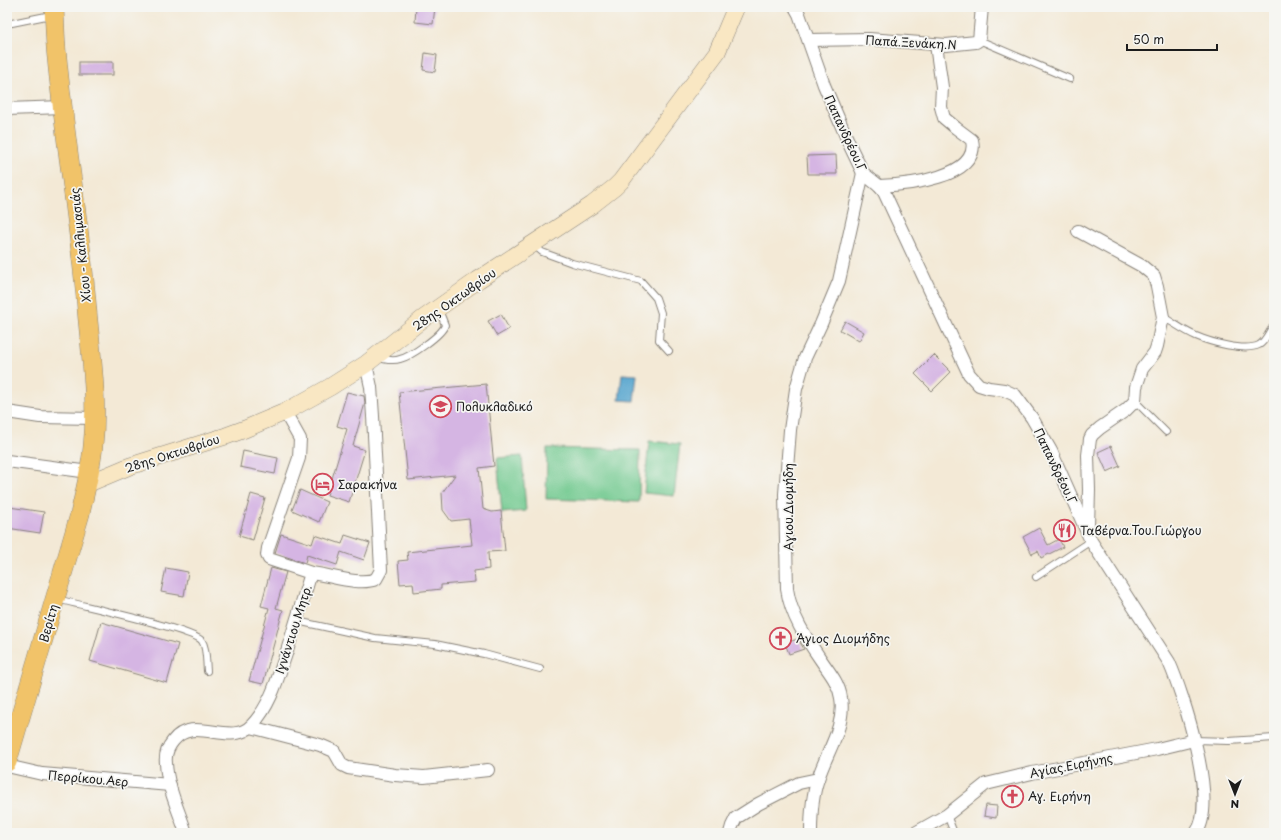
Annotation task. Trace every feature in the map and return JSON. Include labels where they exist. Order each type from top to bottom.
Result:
[{"type":"main road","name":"28ης Οκτωβρίου","points":[[88,478],[226,436],[285,412],[330,387],[370,360],[438,308],[592,206],[621,181],[717,52],[736,7]]},
{"type":"main road","name":"Χίου - Καλλιμασιάς","points":[[55,11],[57,57],[82,252],[94,392],[93,446],[88,478]]},
{"type":"main road","name":"Βερίτη","points":[[7,762],[80,514],[88,478]]},
{"type":"street","name":"Παπανδρέου.Γ","points":[[795,7],[809,40],[824,84],[851,148],[863,173],[880,186],[884,192],[969,374],[980,385],[1012,393],[1020,401],[1051,451],[1090,536],[1168,662],[1177,681],[1201,770],[1204,793],[1203,813],[1198,832]]},
{"type":"street","points":[[979,40],[982,7]]},
{"type":"street","name":"Παπά.Ξενάκη.Ν","points":[[809,40],[869,39],[936,45],[963,44],[976,42],[979,40]]},
{"type":"street","points":[[880,186],[923,181],[957,170],[969,159],[972,152],[972,140],[944,118],[942,111],[942,87],[936,45]]},
{"type":"street","points":[[7,109],[63,107]]},
{"type":"street","name":"Αγιου.Διομήδη","points":[[811,833],[812,808],[818,778],[840,723],[841,698],[837,684],[800,628],[789,602],[787,589],[785,494],[790,430],[796,389],[805,358],[839,281],[863,173]]},
{"type":"street","points":[[1078,231],[1142,266],[1154,276],[1163,317],[1158,346],[1142,369],[1136,387],[1135,401],[1126,410],[1092,434],[1090,439],[1088,455],[1090,536]]},
{"type":"street","points":[[311,573],[370,582],[376,579],[380,570],[370,360]]},
{"type":"street","points":[[7,412],[40,418],[94,418]]},
{"type":"street","name":"Ιγνάντιου.Μητρ.","points":[[251,727],[270,700],[297,621],[311,573],[269,559],[267,555],[268,548],[300,458],[300,439],[285,412]]},
{"type":"street","points":[[7,461],[88,478]]},
{"type":"street","points":[[186,833],[170,784],[166,763],[168,750],[176,737],[182,732],[193,729],[226,733],[238,732],[251,727],[320,745],[334,751],[342,766],[348,768],[424,777],[488,770]]},
{"type":"street","name":"Αγίας.Ειρήνης","points":[[916,833],[947,815],[986,784],[1032,773],[1157,749],[1194,740]]},
{"type":"street","name":"Περρίκου.Αερ","points":[[7,766],[42,774],[170,784]]},
{"type":"street","points":[[730,833],[736,818],[758,804],[799,783],[818,778]]},
{"type":"lane","points":[[7,24],[55,11]]},
{"type":"lane","points":[[979,40],[1070,79]]},
{"type":"lane","points":[[533,244],[542,252],[572,263],[641,282],[656,298],[661,313],[660,340],[669,351]]},
{"type":"lane","points":[[1163,317],[1194,335],[1207,340],[1238,346],[1260,345],[1274,325]]},
{"type":"lane","points":[[1135,401],[1166,432]]},
{"type":"lane","points":[[1036,577],[1090,536]]},
{"type":"lane","points":[[55,599],[174,628],[195,636],[202,641],[205,651],[207,671]]},
{"type":"lane","points":[[297,621],[376,638],[442,646],[484,654],[540,669]]},
{"type":"lane","points":[[1194,740],[1228,741],[1274,738]]},
{"type":"lane","points":[[947,815],[954,833]]},
{"type":"green space","points":[[649,441],[680,444],[674,496],[644,493]]},
{"type":"green space","points":[[547,448],[640,450],[639,502],[546,499]]},
{"type":"green space","points":[[522,456],[526,511],[502,513],[497,458]]},
{"type":"water","points":[[622,374],[637,375],[634,401],[619,400]]},
{"type":"building","points":[[416,7],[435,7],[433,24],[415,22]]},
{"type":"building","points":[[425,53],[437,55],[435,72],[423,70]]},
{"type":"building","points":[[79,62],[113,62],[113,75],[79,75]]},
{"type":"building","points":[[836,155],[837,174],[808,174],[807,156]]},
{"type":"building","points":[[501,314],[509,329],[497,336],[488,321]]},
{"type":"building","points":[[845,321],[864,332],[859,341],[840,330]]},
{"type":"building","points":[[934,355],[951,372],[932,391],[915,374]]},
{"type":"building","points":[[486,384],[494,466],[479,468],[483,509],[492,512],[501,511],[505,551],[488,552],[489,569],[474,571],[475,582],[441,585],[441,589],[414,592],[413,583],[400,584],[398,561],[408,560],[407,552],[472,545],[469,519],[451,521],[443,510],[442,493],[455,475],[408,480],[399,392]]},
{"type":"building","points":[[347,392],[364,396],[365,403],[353,446],[365,450],[349,502],[327,495],[347,429],[337,426]]},
{"type":"building","points":[[1111,446],[1120,466],[1107,472],[1098,452]]},
{"type":"building","points":[[243,451],[278,458],[275,474],[240,467]]},
{"type":"building","points":[[300,490],[327,502],[319,522],[292,510]]},
{"type":"building","points":[[251,494],[265,498],[253,540],[239,536]]},
{"type":"building","points":[[9,507],[44,512],[40,533],[7,528]]},
{"type":"building","points":[[1039,528],[1048,545],[1059,539],[1063,547],[1041,558],[1038,551],[1032,554],[1023,537]]},
{"type":"building","points":[[281,534],[312,544],[315,535],[342,544],[345,535],[370,543],[364,560],[341,552],[337,565],[307,555],[305,563],[275,553]]},
{"type":"building","points":[[166,568],[188,572],[184,596],[161,592]]},
{"type":"building","points":[[271,568],[286,572],[276,608],[283,610],[263,684],[249,681],[269,608],[261,606]]},
{"type":"building","points":[[101,622],[178,644],[167,683],[90,661]]},
{"type":"building","points":[[798,639],[804,649],[789,654],[785,643]]},
{"type":"building","points":[[986,805],[997,806],[996,818],[984,816]]},
{"type":"place","name":"Πολυκλαδικό","points":[[440,406]]},
{"type":"place","name":"Σαρακήνα","points":[[322,484]]},
{"type":"place","name":"Ταβέρνα.Του.Γιώργου","points":[[1065,530]]},
{"type":"place","name":"Άγιος Διομήδης","points":[[780,638]]},
{"type":"place","name":"Αγ. Ειρήνη","points":[[1012,796]]}]
